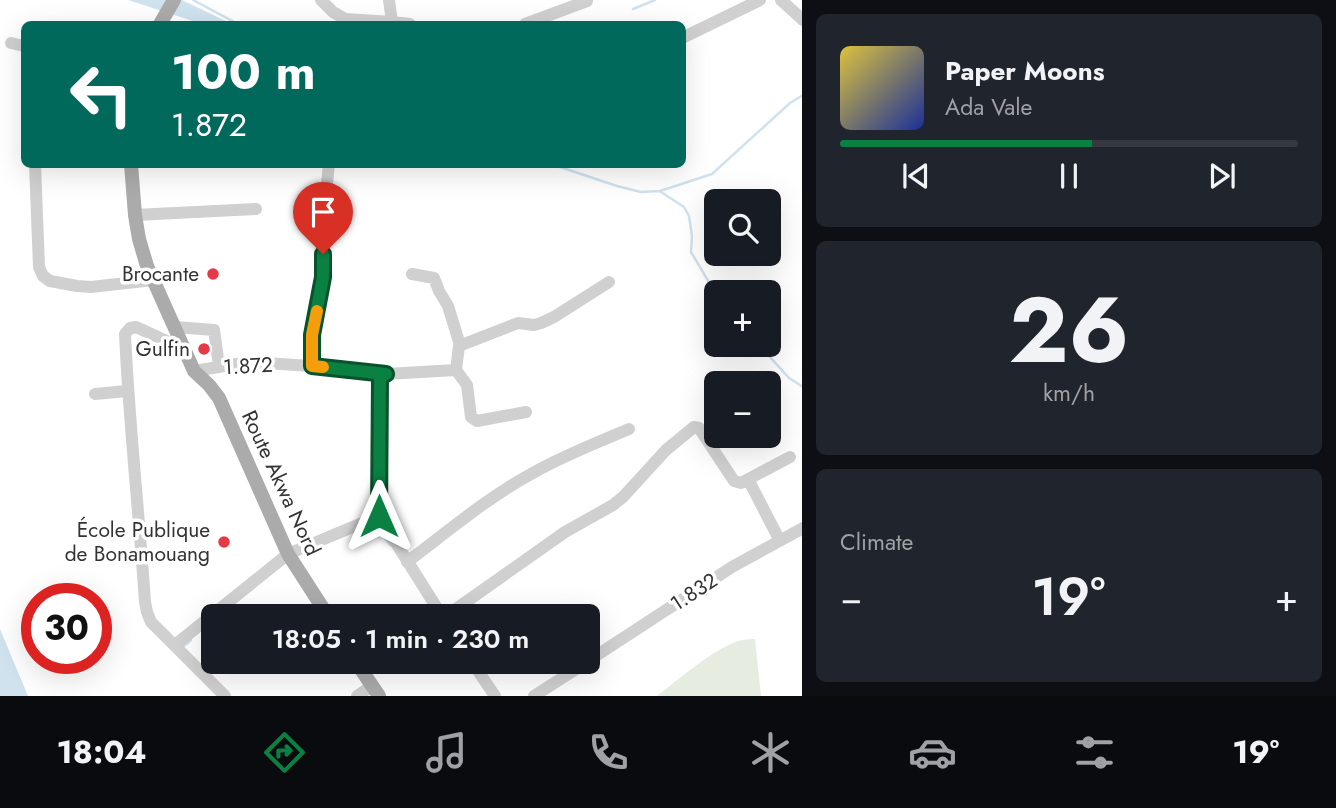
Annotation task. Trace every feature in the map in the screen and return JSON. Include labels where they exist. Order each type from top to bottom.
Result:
[{"type":"main road","points":[[162,21],[174,0]]},
{"type":"main road","points":[[131,168],[135,215],[147,266],[194,371]]},
{"type":"main road","name":"Route Akwa Nord","points":[[194,371],[219,398],[288,554],[320,604]]},
{"type":"main road","points":[[364,674],[376,691]]},
{"type":"street","points":[[321,0],[332,12],[345,19],[376,21]]},
{"type":"street","points":[[389,0],[392,21]]},
{"type":"street","points":[[686,36],[760,0]]},
{"type":"street","points":[[781,0],[802,20]]},
{"type":"street","points":[[533,21],[587,1]]},
{"type":"street","points":[[11,43],[21,45]]},
{"type":"street","points":[[34,168],[39,267],[43,276],[50,281],[91,287],[153,280]]},
{"type":"street","points":[[312,366],[312,335],[323,277],[322,232],[329,168]]},
{"type":"street","points":[[135,215],[256,209]]},
{"type":"street","points":[[412,274],[434,278],[448,306],[460,345],[456,370],[467,385],[471,417],[477,421],[526,412]]},
{"type":"street","points":[[460,345],[517,323],[541,323],[608,282]]},
{"type":"street","points":[[186,350],[136,327],[130,328],[125,334],[127,391],[147,612],[151,622],[225,696]]},
{"type":"street","points":[[175,327],[214,329],[219,366]]},
{"type":"street","name":"1.872","points":[[194,371],[249,362],[386,374],[456,370]]},
{"type":"street","points":[[386,374],[380,379],[379,516],[436,604]]},
{"type":"street","points":[[95,394],[127,391]]},
{"type":"street","points":[[461,604],[565,532],[613,505],[666,450],[694,427],[699,428],[734,481],[748,479],[790,457]]},
{"type":"street","points":[[407,562],[528,475],[629,429]]},
{"type":"street","points":[[748,479],[780,541]]},
{"type":"street","points":[[175,645],[288,554],[379,516]]},
{"type":"street","name":"1.832","points":[[600,653],[732,567],[802,528]]},
{"type":"street","points":[[480,674],[495,696]]},
{"type":"street","name":"1.832","points":[[534,696],[567,674]]},
{"type":"street","points":[[357,696],[376,691]]},
{"type":"shaded area","points":[[755,639],[761,696],[657,696],[722,648],[743,640]]},
{"type":"water","points":[[128,0],[182,0],[226,21],[193,21]]},
{"type":"water","points":[[0,629],[28,696],[0,696]]},
{"type":"waterway","points":[[193,0],[232,21]]},
{"type":"waterway","points":[[633,9],[655,0]]},
{"type":"waterway","points":[[563,168],[641,192],[660,191],[712,174],[790,103],[802,96]]},
{"type":"waterway","points":[[661,192],[684,207],[689,216],[691,252],[708,280]]},
{"type":"waterway","points":[[770,357],[789,378],[802,386]]},
{"type":"waterway","points":[[366,529],[380,533],[390,545]]},
{"type":"waterway","points":[[184,646],[191,640]]},
{"type":"slow traffic","points":[[317,311],[312,335],[312,366],[323,367]]},
{"type":"place","name":"Brocante","points":[[213,274]]},
{"type":"place","name":"Gulfin","points":[[204,349]]},
{"type":"place","name":"École Publique de Bonamouang","points":[[224,542]]},
{"type":"route","points":[[323,254],[323,277],[312,335],[312,366],[386,374],[380,379],[379,516]]}]
